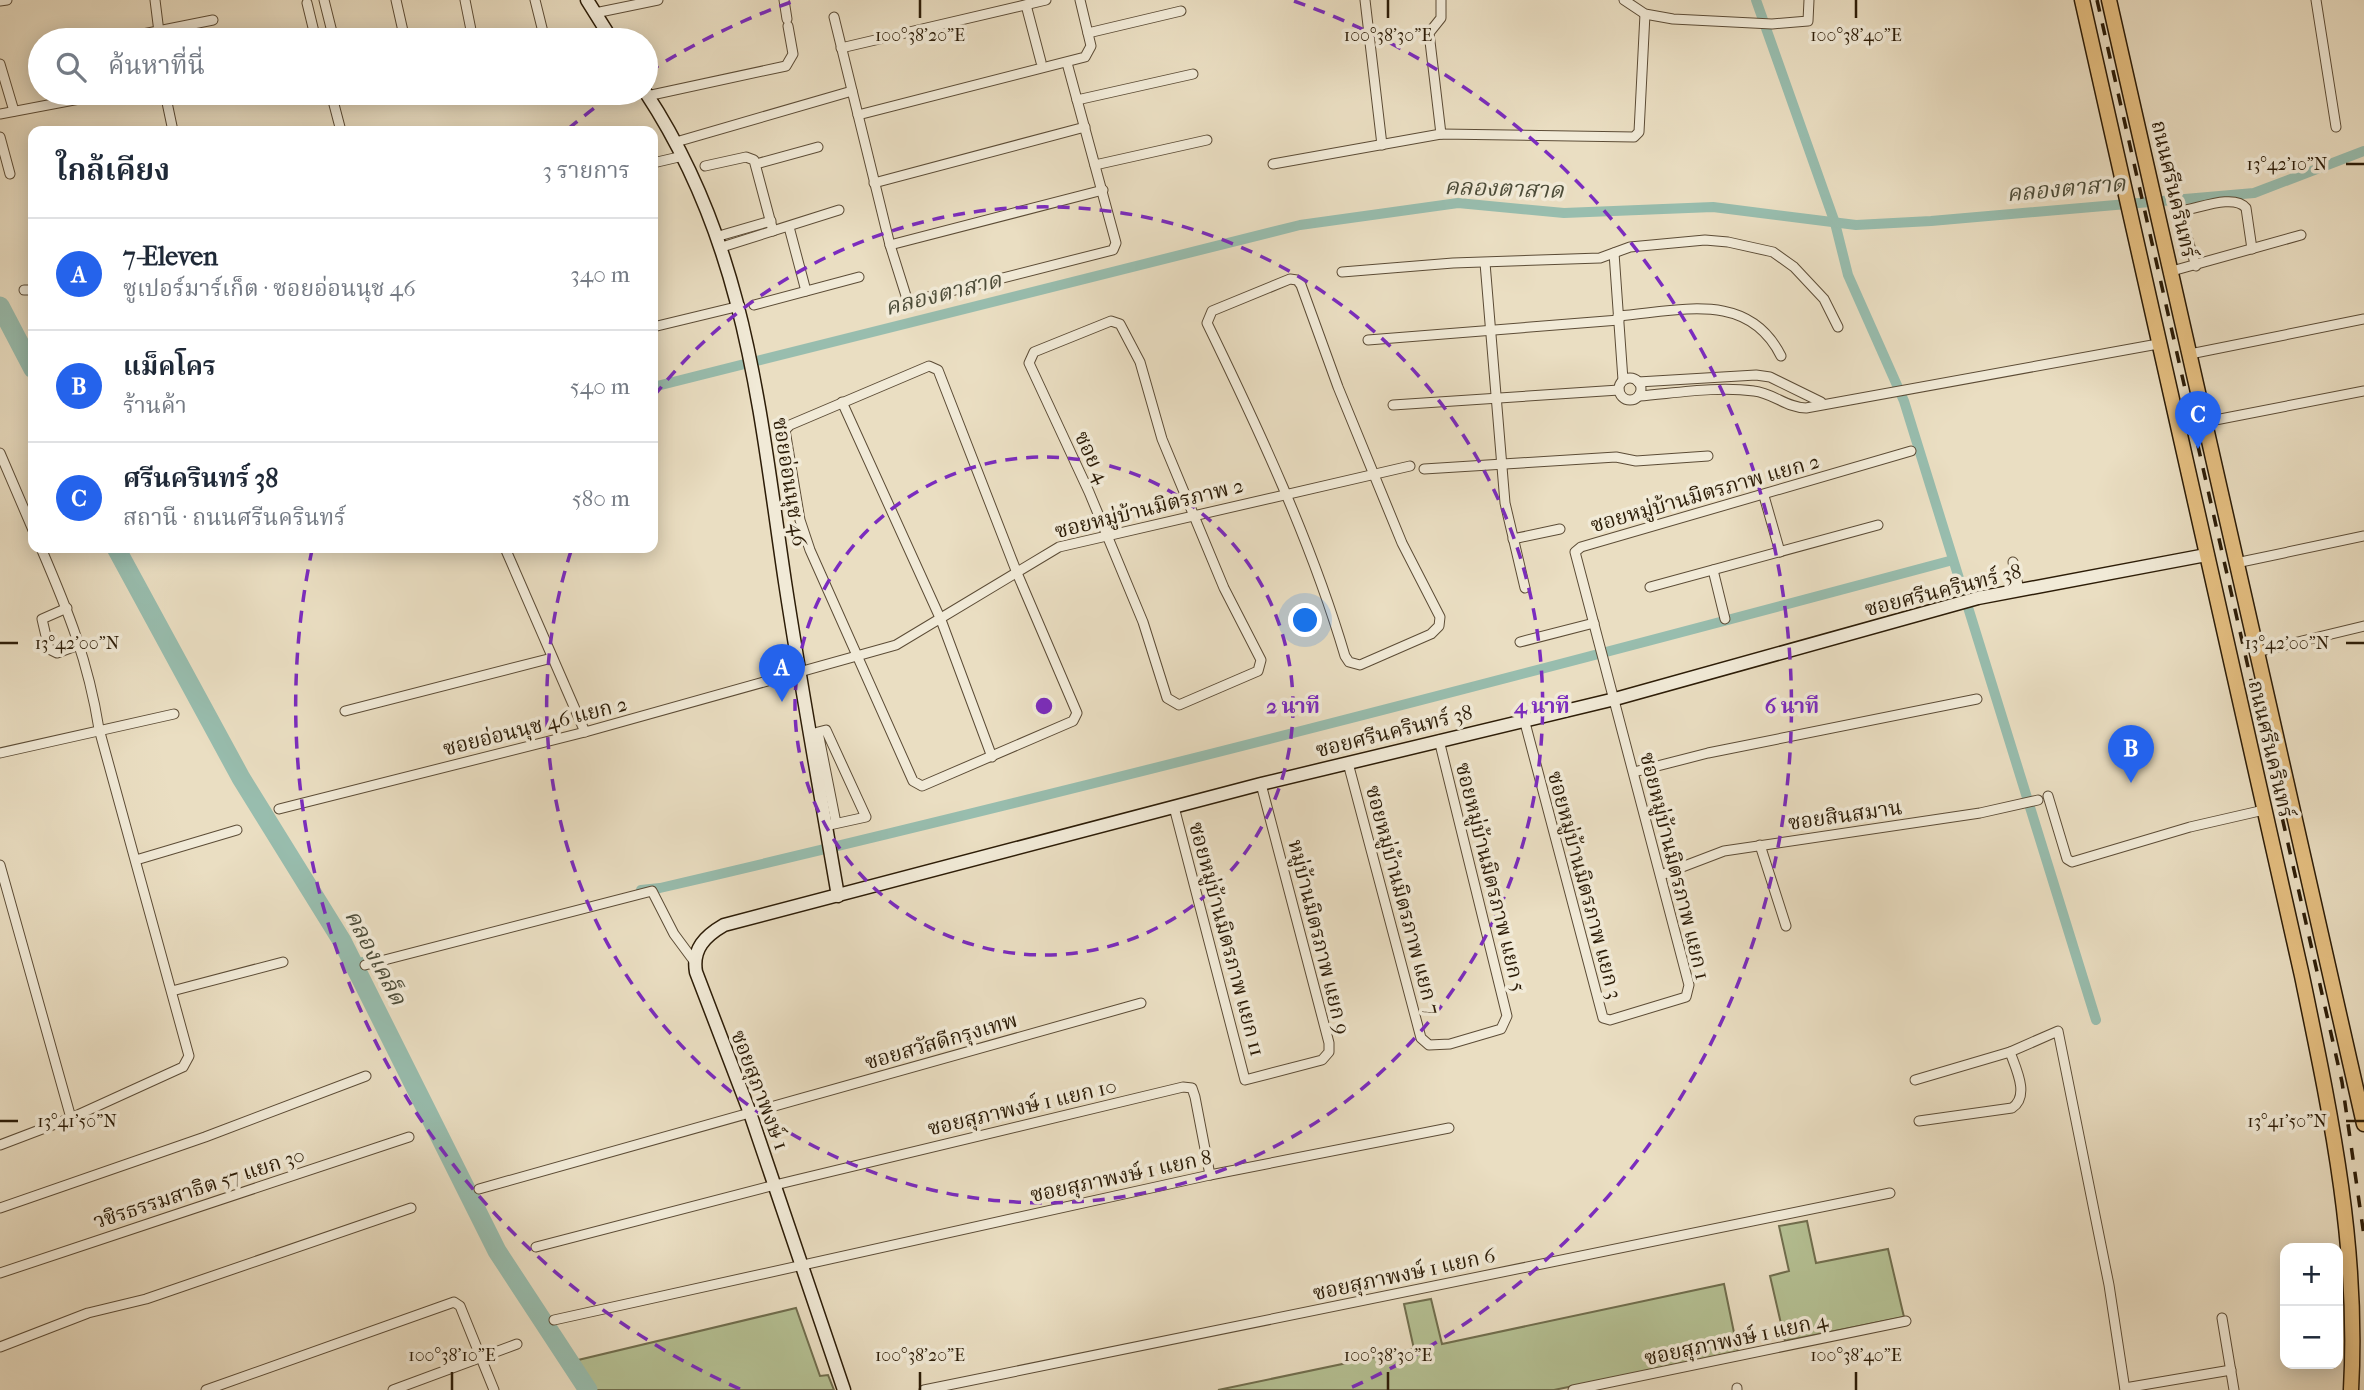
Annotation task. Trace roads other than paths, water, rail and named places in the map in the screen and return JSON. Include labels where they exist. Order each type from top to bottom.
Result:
[{"type":"main road","name":"ถนนศรีนครินทร์","points":[[2082,0],[2305,988],[2343,1199],[2354,1298],[2351,1390]]},
{"type":"main road","name":"ถนนศรีนครินทร์","points":[[2109,0],[2364,1124]]},
{"type":"street","points":[[0,1],[7,0]]},
{"type":"street","points":[[155,0],[158,28]]},
{"type":"street","points":[[324,0],[331,28]]},
{"type":"street","points":[[396,0],[402,28]]},
{"type":"street","points":[[465,0],[471,28]]},
{"type":"street","points":[[535,0],[542,28]]},
{"type":"street","points":[[587,0],[604,28]]},
{"type":"street","points":[[595,13],[658,0]]},
{"type":"street","points":[[658,92],[786,66],[793,54],[784,0]]},
{"type":"street","points":[[841,48],[1046,0]]},
{"type":"street","points":[[858,115],[1067,63],[1089,55],[1088,33],[1080,0]]},
{"type":"street","points":[[1365,0],[1382,145]]},
{"type":"street","points":[[1441,0],[1441,18],[1429,33],[1441,134]]},
{"type":"street","points":[[1624,0],[1645,14],[1772,24],[1808,21],[1809,0]]},
{"type":"street","points":[[2316,0],[2336,127]]},
{"type":"street","points":[[307,3],[313,28]]},
{"type":"street","points":[[1026,5],[1041,62]]},
{"type":"street","points":[[1088,33],[1181,11]]},
{"type":"street","points":[[1273,164],[1441,134],[1634,137],[1639,132],[1645,14]]},
{"type":"street","points":[[834,17],[890,245],[905,299],[912,303],[1113,250],[1115,243],[1103,190],[1067,63]]},
{"type":"street","points":[[186,28],[214,20]]},
{"type":"street","points":[[0,64],[14,111]]},
{"type":"street","points":[[1077,100],[1192,74]]},
{"type":"street","points":[[676,142],[852,91]]},
{"type":"street","points":[[0,114],[46,105]]},
{"type":"street","points":[[168,105],[172,126]]},
{"type":"street","points":[[334,105],[340,126]]},
{"type":"street","name":"ซอยอ่อนนุช 46","points":[[654,105],[683,156],[720,241],[740,306],[753,370],[799,674],[829,828],[838,896]]},
{"type":"street","points":[[874,183],[1084,127]]},
{"type":"street","points":[[0,137],[10,174]]},
{"type":"street","points":[[1095,165],[1207,140]]},
{"type":"street","points":[[756,164],[818,147]]},
{"type":"street","points":[[658,162],[683,156]]},
{"type":"street","points":[[705,166],[746,157],[756,164],[772,226]]},
{"type":"street","points":[[890,245],[1103,190]]},
{"type":"street","points":[[2196,266],[2183,224],[2186,210],[2233,201],[2242,203],[2246,208],[2252,249]]},
{"type":"street","points":[[720,241],[772,226],[789,226],[839,210]]},
{"type":"street","points":[[789,226],[806,291]]},
{"type":"street","points":[[2172,271],[2301,235]]},
{"type":"street","points":[[1342,272],[1600,258],[1630,247],[1705,240],[1766,250],[1794,267],[1812,284],[1838,327]]},
{"type":"street","points":[[1614,253],[1621,385],[1626,400],[1639,396],[1749,390],[1761,392],[1798,408],[2158,344]]},
{"type":"street","points":[[1485,263],[1502,465],[1513,539],[1525,588]]},
{"type":"street","points":[[754,305],[859,277]]},
{"type":"street","points":[[1290,279],[1297,280],[1301,285],[1402,543],[1440,622],[1431,634],[1360,665],[1349,662],[1324,590],[1284,494],[1253,418],[1206,323],[1212,311],[1290,279]]},
{"type":"street","points":[[658,326],[740,306]]},
{"type":"street","points":[[1368,340],[1685,311],[1737,314],[1751,319],[1765,329],[1781,356]]},
{"type":"street","points":[[2190,354],[2364,319]]},
{"type":"street","name":"ซอย 4","points":[[1111,321],[1120,324],[1140,362],[1157,426],[1193,514],[1224,587],[1254,643],[1261,664],[1258,671],[1178,705],[1167,698],[1143,621],[1081,472],[1031,370],[1029,358],[1034,352],[1111,321]]},
{"type":"street","points":[[929,366],[935,366],[962,427],[1017,573],[1077,713],[1073,722],[929,785],[916,785],[855,656],[810,550],[800,520],[785,435],[786,426],[929,366]]},
{"type":"street","points":[[1393,405],[1621,385],[1631,379],[1638,383],[1756,375],[1770,377],[1822,403]]},
{"type":"street","points":[[1638,383],[1639,396]]},
{"type":"street","points":[[2205,422],[2364,391]]},
{"type":"street","points":[[842,402],[941,620],[992,757]]},
{"type":"street","name":"ซอยหมู่บ้านมิตรภาพ แยก 2","points":[[1615,699],[1576,558],[1577,549],[1911,451]]},
{"type":"street","points":[[0,453],[28,518]]},
{"type":"street","points":[[1424,469],[1616,457],[1636,461],[1708,456]]},
{"type":"street","name":"ซอยหมู่บ้านมิตรภาพ 2","points":[[799,674],[896,645],[941,620],[1048,551],[1106,534],[1410,466]]},
{"type":"street","points":[[1764,496],[1780,552]]},
{"type":"street","points":[[1650,587],[1878,525]]},
{"type":"street","points":[[1513,539],[1560,529]]},
{"type":"street","points":[[2236,563],[2364,536]]},
{"type":"street","points":[[0,1145],[71,1118],[187,1062],[188,1050],[99,729],[91,677],[81,644],[43,553]]},
{"type":"street","points":[[507,553],[585,732]]},
{"type":"street","name":"ซอยศรีนครินทร์ 38","points":[[838,896],[1261,784],[1615,699],[1978,598],[2206,555]]},
{"type":"street","points":[[2012,562],[2019,590]]},
{"type":"street","points":[[1713,570],[1725,619]]},
{"type":"street","points":[[67,608],[42,619],[49,649],[57,653],[81,644]]},
{"type":"street","points":[[1520,642],[1594,623]]},
{"type":"street","points":[[2257,652],[2364,626]]},
{"type":"street","points":[[345,711],[552,658]]},
{"type":"street","name":"ซอยอ่อนนุช 46 แยก 2","points":[[279,809],[585,732],[799,674]]},
{"type":"street","name":"ซอยหมู่บ้านมิตรภาพ แยก 1","points":[[1615,699],[1690,990],[1676,1002],[1643,1011]]},
{"type":"street","points":[[1634,772],[1708,754],[1977,699]]},
{"type":"street","points":[[0,753],[174,714]]},
{"type":"street","name":"ซอยหมู่บ้านมิตรภาพ แยก 3","points":[[1524,719],[1601,1014],[1610,1020],[1643,1011]]},
{"type":"street","points":[[826,730],[866,817],[829,828],[818,732],[826,730]]},
{"type":"street","name":"ซอยหมู่บ้านมิตรภาพ แยก 5","points":[[1438,740],[1507,1016],[1501,1029],[1468,1039]]},
{"type":"street","name":"ซอยหมู่บ้านมิตรภาพ แยก 7","points":[[1348,763],[1421,1038],[1423,1042],[1436,1046],[1468,1039]]},
{"type":"street","name":"หมู่บ้านมิตรภาพ แยก 9","points":[[1245,1080],[1322,1060],[1329,1052],[1261,784]]},
{"type":"street","points":[[2048,796],[2067,859],[2072,862],[2264,810]]},
{"type":"street","name":"ซอยสินสมาน","points":[[1661,875],[1713,854],[2038,800]]},
{"type":"street","name":"ซอยหมู่บ้านมิตรภาพ แยก 11","points":[[1174,807],[1245,1080]]},
{"type":"street","points":[[136,860],[237,830]]},
{"type":"street","points":[[1760,845],[1786,926]]},
{"type":"street","points":[[0,864],[71,1118]]},
{"type":"street","points":[[365,965],[652,891],[674,934],[694,961]]},
{"type":"street","points":[[694,961],[701,943],[724,925],[838,896]]},
{"type":"street","name":"ซอยสุภาพงษ์ 1","points":[[694,961],[707,1003],[750,1113],[844,1390]]},
{"type":"street","points":[[172,991],[283,962]]},
{"type":"street","name":"ซอยสวัสดีกรุงเทพ","points":[[479,1189],[1141,1003]]},
{"type":"street","points":[[1915,1080],[2010,1052],[2058,1031],[2109,1285],[2125,1389],[2231,1370]]},
{"type":"street","points":[[1919,1121],[2012,1108],[2019,1103],[2022,1095],[2010,1052]]},
{"type":"street","points":[[0,1208],[205,1138],[366,1076]]},
{"type":"street","name":"ซอยสุภาพงษ์ 1 แยก 10","points":[[775,1185],[1183,1087],[1192,1088],[1195,1097],[1210,1175]]},
{"type":"street","name":"ซอยสุภาพงษ์ 1 แยก 8","points":[[554,1320],[801,1263],[1210,1175],[1449,1128]]},
{"type":"street","name":"วชิรธรรมสาธิต 57 แยก 30","points":[[0,1273],[409,1137]]},
{"type":"street","points":[[536,1247],[775,1185]]},
{"type":"street","name":"ซอยสุภาพงษ์ 1 แยก 6","points":[[924,1390],[1890,1193]]},
{"type":"street","points":[[0,1347],[88,1313],[159,1295],[411,1208]]},
{"type":"street","points":[[205,1390],[451,1303],[460,1306],[494,1390]]},
{"type":"street","points":[[2222,1318],[2234,1390]]},
{"type":"street","name":"ซอยสุภาพงษ์ 1 แยก 4","points":[[1573,1390],[1906,1321]]},
{"type":"street","points":[[393,1390],[517,1344]]},
{"type":"waterway","points":[[1756,0],[1835,223],[1848,275],[1904,401],[2096,1020]]},
{"type":"waterway","name":"คลองตาสาด","points":[[658,386],[1300,225],[1458,203],[1564,213],[1713,207],[1856,225],[1931,221],[2254,193],[2364,151]]},
{"type":"waterway","name":"คลองเคล็ด","points":[[0,306],[28,359]]},
{"type":"waterway","name":"คลองเคล็ด","points":[[119,553],[241,778],[342,941],[497,1251],[588,1390]]},
{"type":"waterway","points":[[641,890],[660,888],[822,850],[1146,770],[1953,560]]},
{"type":"waterway","points":[[354,964],[375,959]]},
{"type":"railway","points":[[2097,0],[2342,1082],[2364,1236]]},
{"type":"place","name":"ศรีนครินทร์ 38","points":[[2198,449]]},
{"type":"place","name":"7-Eleven","points":[[782,702]]},
{"type":"place","name":"แม็คโคร","points":[[2131,783]]}]
